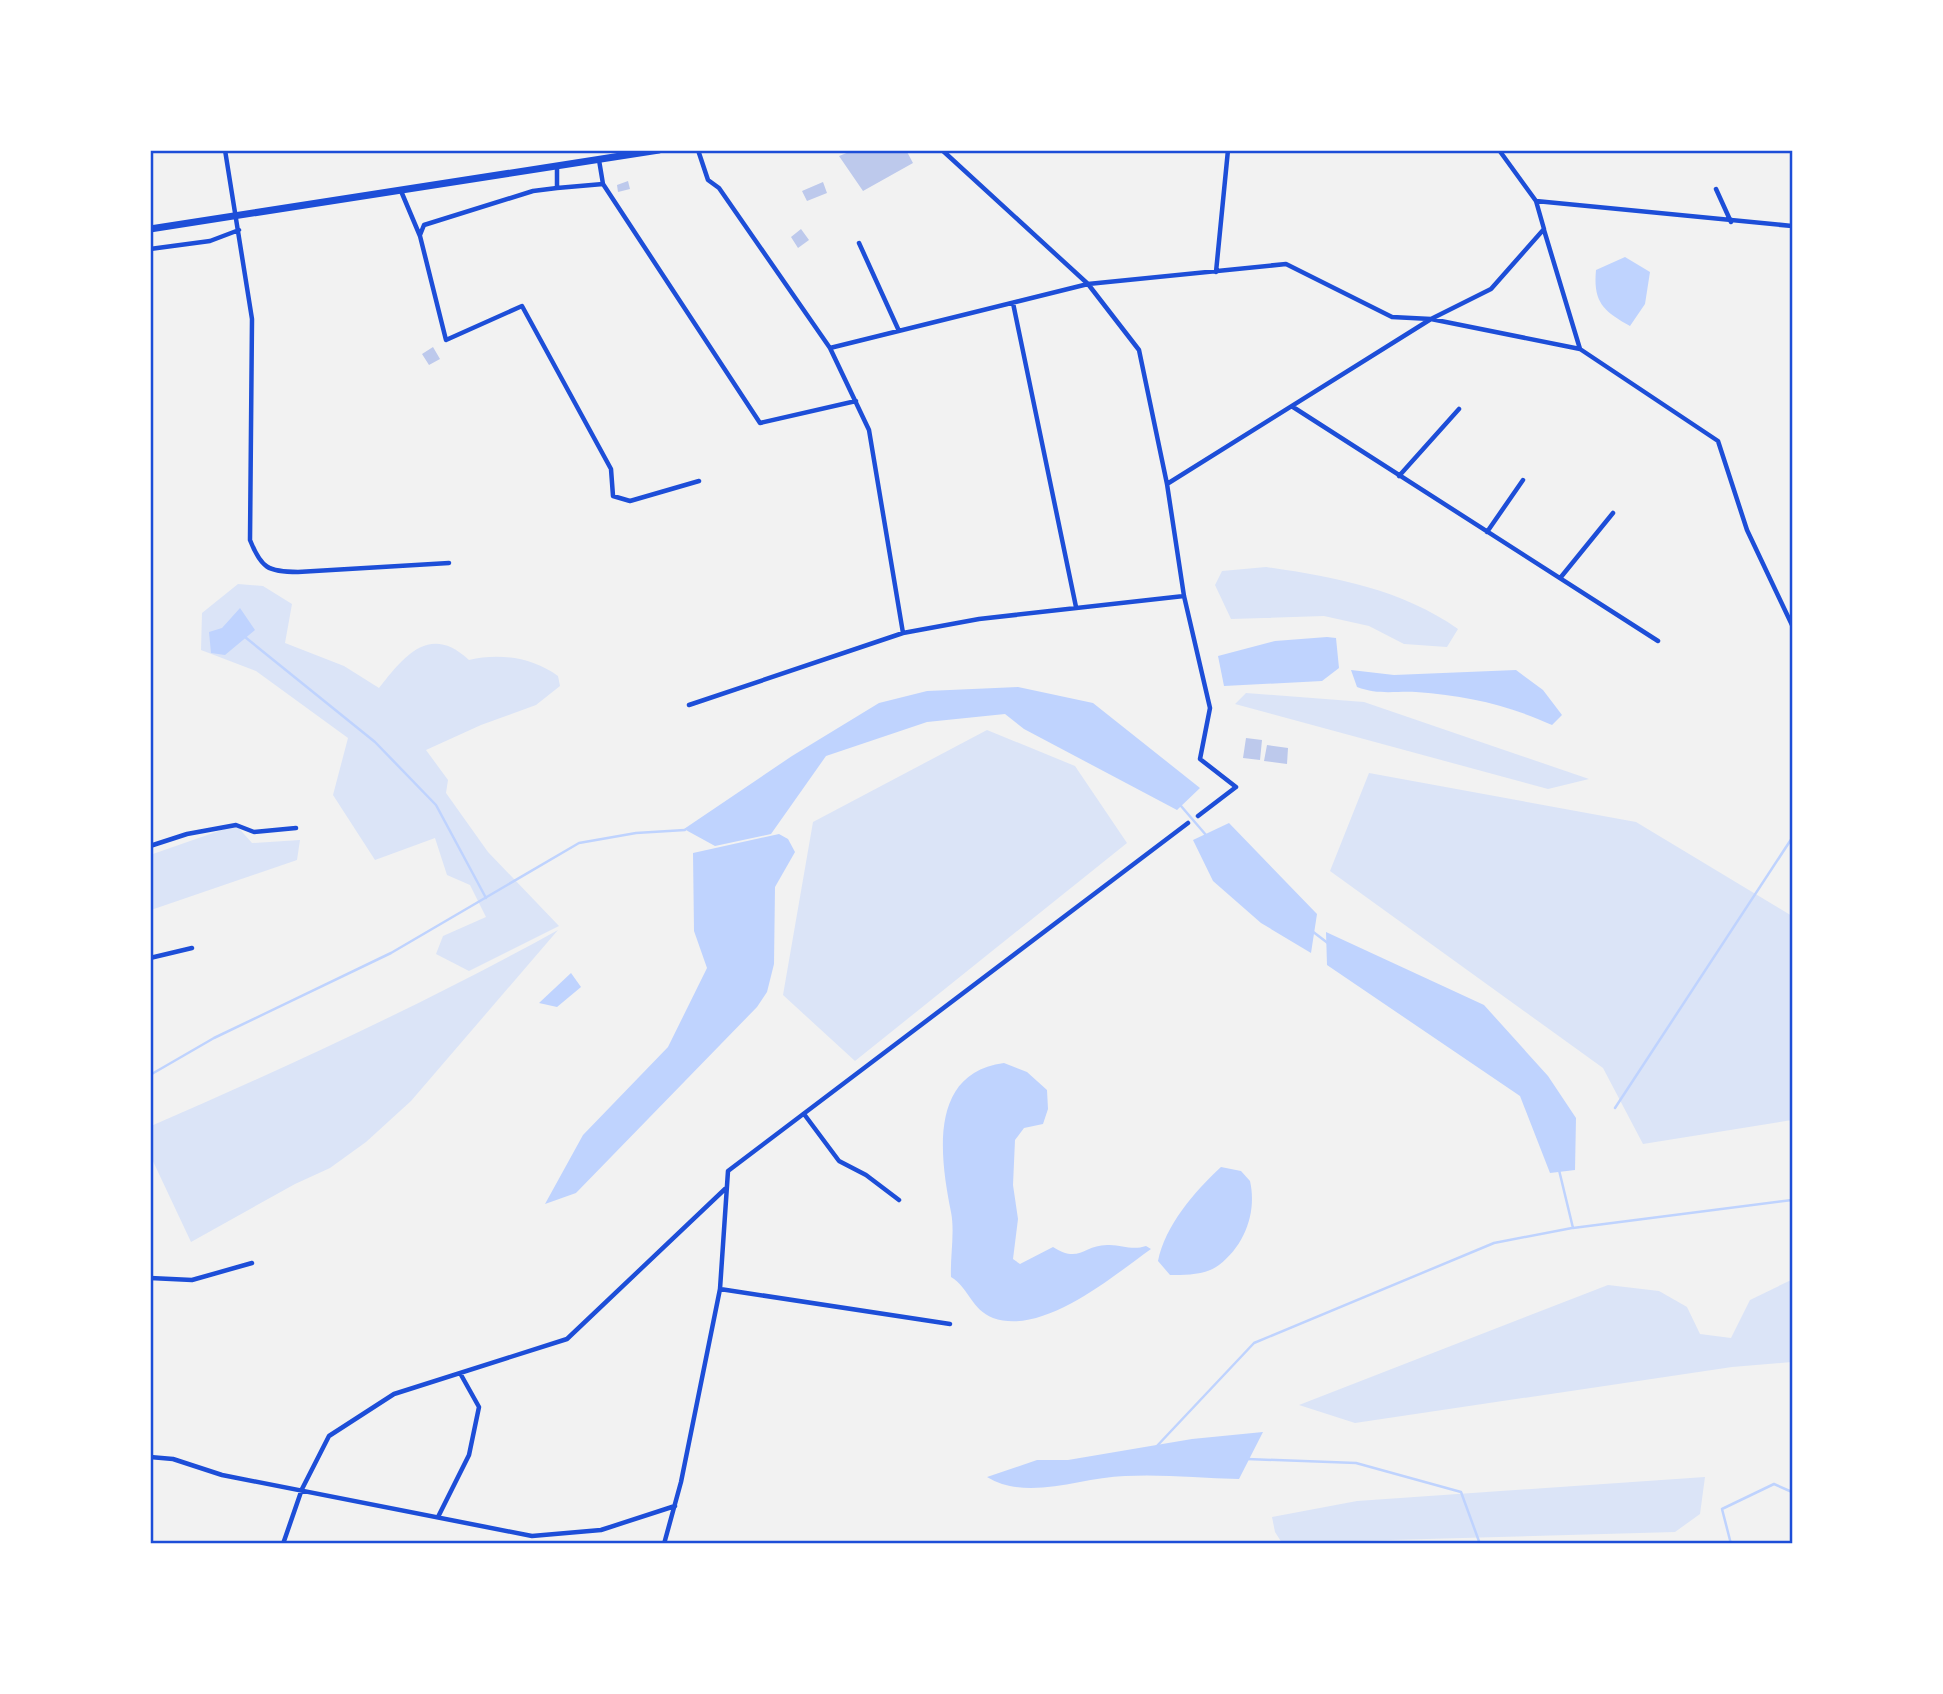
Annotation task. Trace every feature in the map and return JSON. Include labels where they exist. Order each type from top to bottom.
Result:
[{"type":"highway","points":[[150,229],[659,150]]},
{"type":"street","points":[[225,150],[252,319],[250,540],[257,560],[274,572],[449,563]]},
{"type":"street","points":[[698,150],[708,180],[719,188],[830,348],[869,430],[903,633]]},
{"type":"street","points":[[942,150],[1088,284],[1139,350],[1167,484],[1184,596],[1210,708],[1199,759],[1237,787],[1198,816]]},
{"type":"street","points":[[1216,272],[1227,150]]},
{"type":"street","points":[[1499,150],[1536,201],[1580,349]]},
{"type":"street","points":[[599,160],[603,184],[760,423],[856,401]]},
{"type":"street","points":[[557,166],[557,188]]},
{"type":"street","points":[[420,236],[424,225],[533,191],[603,184]]},
{"type":"street","points":[[1716,189],[1731,222]]},
{"type":"street","points":[[401,191],[420,236],[446,340],[522,306],[611,469],[613,496],[630,501],[699,481]]},
{"type":"street","points":[[1536,201],[1793,226]]},
{"type":"street","points":[[1167,484],[1431,319],[1491,289],[1544,229]]},
{"type":"street","points":[[150,249],[210,241],[239,230]]},
{"type":"street","points":[[859,243],[899,331]]},
{"type":"street","points":[[830,348],[1088,284],[1286,264],[1392,317],[1431,319],[1580,349],[1718,441],[1747,530],[1793,625]]},
{"type":"street","points":[[1013,303],[1076,607]]},
{"type":"street","points":[[1293,407],[1487,532],[1561,576],[1658,641]]},
{"type":"street","points":[[1399,476],[1459,410]]},
{"type":"street","points":[[1487,532],[1523,480]]},
{"type":"street","points":[[1561,576],[1613,513]]},
{"type":"street","points":[[689,705],[903,633],[979,619],[1184,596]]},
{"type":"street","points":[[664,1544],[675,1506],[720,1289],[728,1171],[1188,823]]},
{"type":"street","points":[[150,846],[187,834],[236,825],[254,832],[296,828]]},
{"type":"street","points":[[150,958],[192,948]]},
{"type":"street","points":[[804,1114],[839,1161],[866,1175],[899,1200]]},
{"type":"street","points":[[283,1544],[302,1489],[328,1436],[394,1394],[567,1339],[726,1188]]},
{"type":"street","points":[[150,1278],[192,1280],[252,1264]]},
{"type":"street","points":[[720,1289],[950,1324]]},
{"type":"street","points":[[438,1517],[469,1455],[479,1407],[460,1373]]},
{"type":"street","points":[[150,1457],[173,1459],[222,1475],[532,1536],[601,1530],[675,1506]]},
{"type":"shaded area","points":[[1266,567],[1342,580],[1390,594],[1436,615],[1458,629],[1447,647],[1404,644],[1369,626],[1324,616],[1231,619],[1215,585],[1222,571]]},
{"type":"shaded area","points":[[238,584],[263,586],[292,604],[285,643],[344,666],[379,688],[408,655],[430,644],[442,644],[455,649],[469,660],[515,658],[558,676],[560,686],[536,705],[481,725],[426,750],[448,780],[446,793],[488,852],[559,926],[469,971],[436,954],[443,936],[486,917],[470,885],[447,875],[435,838],[375,860],[333,795],[348,738],[256,671],[201,650],[202,613]]},
{"type":"shaded area","points":[[1246,693],[1364,702],[1589,779],[1548,789],[1235,704]]},
{"type":"shaded area","points":[[987,730],[1075,766],[1127,843],[855,1061],[783,995],[813,822]]},
{"type":"shaded area","points":[[1369,773],[1636,822],[1792,916],[1792,1120],[1643,1144],[1603,1068],[1330,871]]},
{"type":"shaded area","points":[[236,825],[252,843],[300,840],[297,860],[151,910],[150,855]]},
{"type":"shaded area","points":[[558,930],[411,1101],[366,1142],[330,1168],[295,1184],[191,1242],[151,1157],[151,1126],[357,1033]]},
{"type":"shaded area","points":[[1789,1281],[1792,1282],[1792,1362],[1732,1367],[1355,1423],[1299,1405],[1608,1285],[1659,1291],[1687,1307],[1700,1334],[1731,1338],[1750,1300]]},
{"type":"shaded area","points":[[1705,1477],[1700,1514],[1675,1532],[1282,1543],[1275,1532],[1272,1517],[1357,1501]]},
{"type":"water","points":[[1625,257],[1650,272],[1645,304],[1630,326],[1602,304],[1595,281],[1596,270]]},
{"type":"water","points":[[240,608],[255,630],[225,655],[211,653],[209,632],[222,628]]},
{"type":"water","points":[[1336,638],[1339,668],[1322,681],[1224,686],[1218,656],[1275,641]]},
{"type":"water","points":[[1351,670],[1394,675],[1516,670],[1543,690],[1562,715],[1552,725],[1502,706],[1469,699],[1416,692],[1379,692],[1357,687]]},
{"type":"water","points":[[1018,687],[1093,703],[1200,788],[1177,810],[1024,729],[1005,714],[927,722],[826,756],[771,834],[715,846],[684,829],[792,756],[879,703],[927,691]]},
{"type":"water","points":[[1229,823],[1317,914],[1311,953],[1261,923],[1213,881],[1193,840]]},
{"type":"water","points":[[779,834],[788,839],[795,852],[775,887],[774,964],[767,992],[757,1007],[576,1193],[545,1204],[583,1135],[668,1047],[707,968],[694,931],[693,853]]},
{"type":"water","points":[[1326,932],[1484,1005],[1548,1076],[1576,1118],[1575,1170],[1550,1173],[1520,1096],[1327,965]]},
{"type":"water","points":[[571,973],[581,987],[557,1007],[539,1003]]},
{"type":"water","points":[[1004,1063],[1027,1072],[1047,1090],[1048,1109],[1043,1124],[1024,1128],[1015,1140],[1013,1185],[1018,1219],[1013,1259],[1020,1264],[1053,1247],[1069,1254],[1107,1245],[1136,1248],[1146,1246],[1151,1249],[1077,1300],[1033,1319],[1013,1321],[993,1318],[980,1310],[962,1286],[951,1277],[952,1220],[943,1143],[951,1100],[962,1083],[979,1070]]},
{"type":"water","points":[[1221,1167],[1241,1171],[1250,1181],[1252,1204],[1242,1238],[1228,1257],[1214,1268],[1196,1274],[1170,1275],[1158,1261],[1167,1235],[1191,1198]]},
{"type":"water","points":[[1263,1432],[1239,1479],[1125,1476],[1020,1488],[987,1477],[1037,1460],[1068,1460],[1192,1439]]},
{"type":"building","points":[[854,150],[906,150],[913,163],[863,191],[839,156]]},
{"type":"building","points":[[628,181],[630,189],[618,192],[617,185]]},
{"type":"building","points":[[823,182],[827,193],[807,201],[802,191]]},
{"type":"building","points":[[801,229],[809,240],[798,248],[791,237]]},
{"type":"building","points":[[433,347],[440,359],[429,365],[422,354]]},
{"type":"building","points":[[1246,738],[1262,740],[1260,760],[1243,758]]},
{"type":"building","points":[[1267,745],[1288,748],[1287,764],[1264,761]]},
{"type":"waterway","points":[[245,637],[375,742],[436,805],[486,898]]},
{"type":"waterway","points":[[1181,806],[1206,835]]},
{"type":"waterway","points":[[150,1075],[214,1038],[391,953],[579,843],[636,833],[685,830]]},
{"type":"waterway","points":[[1615,1108],[1792,838]]},
{"type":"waterway","points":[[1312,931],[1329,944]]},
{"type":"waterway","points":[[1559,1170],[1573,1228],[1792,1200]]},
{"type":"waterway","points":[[1156,1447],[1254,1343],[1494,1243],[1572,1228]]},
{"type":"waterway","points":[[1247,1459],[1356,1463],[1461,1492],[1480,1544]]},
{"type":"waterway","points":[[1731,1544],[1722,1509],[1774,1484],[1792,1492]]}]
